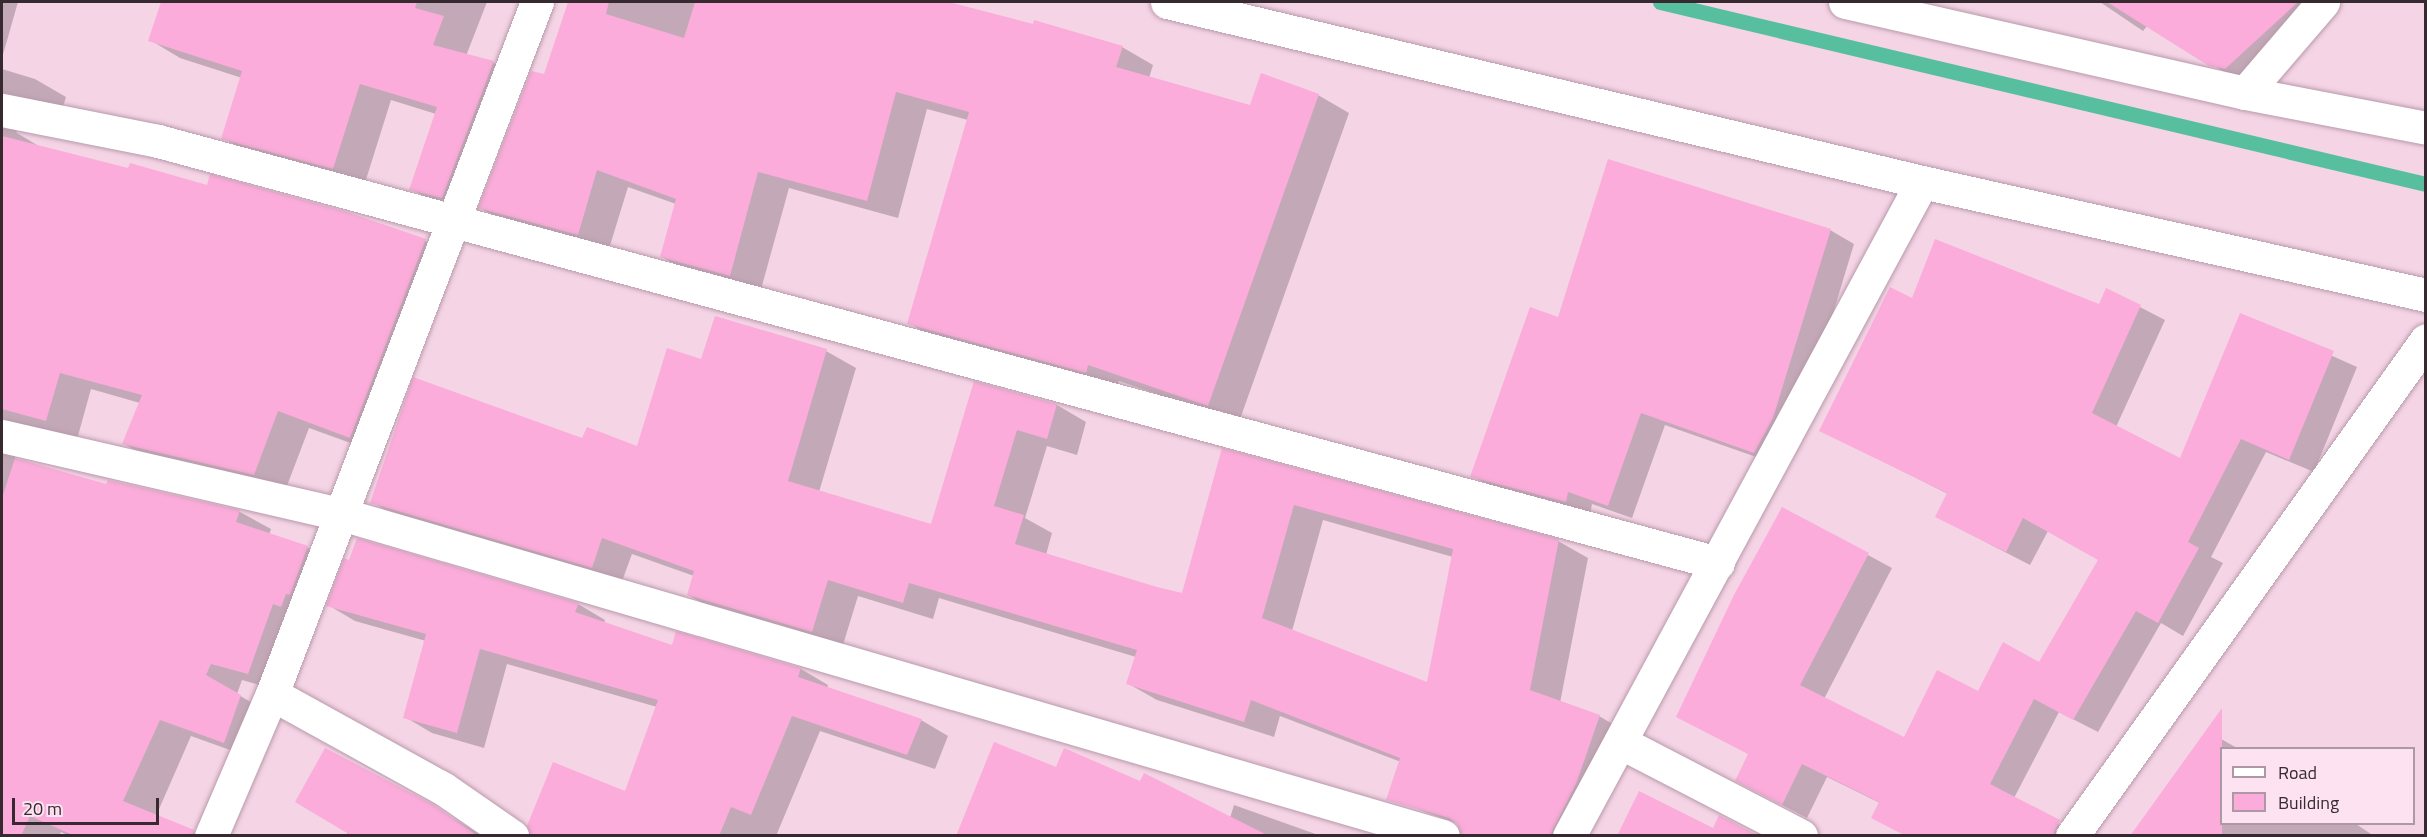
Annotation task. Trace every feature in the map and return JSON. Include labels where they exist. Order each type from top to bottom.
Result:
[{"type":"street","points":[[211,836],[272,694],[455,223],[537,2]]},
{"type":"street","points":[[1167,2],[1922,182],[2426,295]]},
{"type":"street","points":[[1845,2],[1932,9],[2245,93],[2426,128]]},
{"type":"street","points":[[2245,93],[2323,2]]},
{"type":"street","points":[[2,110],[158,141],[1718,563]]},
{"type":"street","points":[[1569,836],[1922,182]]},
{"type":"street","points":[[2072,836],[2426,340]]},
{"type":"street","points":[[2,436],[341,514],[1443,836]]},
{"type":"street","points":[[272,694],[444,789],[512,836]]},
{"type":"street","points":[[1620,742],[1801,836]]},
{"type":"building","points":[[161,2],[417,2],[415,8],[444,16],[433,45],[494,61],[442,198],[409,190],[437,107],[360,84],[333,169],[221,139],[242,71],[148,41]]},
{"type":"building","points":[[568,2],[609,2],[606,14],[684,38],[695,2],[949,2],[1033,24],[1034,20],[1123,46],[1116,67],[1250,105],[1261,73],[1319,94],[1208,406],[1088,365],[1086,373],[907,324],[969,112],[896,92],[867,201],[758,172],[730,276],[660,257],[676,199],[597,170],[578,235],[478,208],[531,71],[544,74]]},
{"type":"building","points":[[2107,2],[2298,2],[2225,69],[2209,66]]},
{"type":"building","points":[[2,136],[128,168],[130,163],[207,185],[210,174],[347,212],[426,239],[350,438],[278,411],[254,475],[122,444],[142,395],[60,373],[46,421],[2,409]]},
{"type":"building","points":[[1608,159],[1831,229],[1773,418],[1754,453],[1641,413],[1608,506],[1568,492],[1566,502],[1470,477],[1530,307],[1558,317]]},
{"type":"building","points":[[1935,239],[2099,304],[2106,288],[2141,305],[2092,413],[2180,458],[2240,313],[2334,351],[2289,460],[2241,439],[2188,542],[2199,548],[2158,623],[2136,611],[2073,720],[2034,699],[1990,784],[2060,820],[2053,836],[1906,836],[1871,818],[1879,802],[1802,764],[1782,805],[1735,781],[1748,754],[1676,717],[1734,595],[1782,507],[1869,553],[1800,685],[1904,737],[1937,670],[1978,691],[2003,642],[2039,662],[2098,560],[2023,518],[2006,552],[1935,517],[1947,493],[1819,431],[1890,287],[1912,298]]},
{"type":"building","points":[[715,316],[827,349],[788,481],[931,524],[974,381],[1057,404],[1047,439],[1017,430],[994,506],[1024,515],[1015,544],[1182,593],[1222,448],[1559,539],[1530,690],[1600,715],[1576,784],[1550,836],[1461,836],[1457,824],[1449,818],[1386,800],[1400,758],[1251,700],[1244,722],[1126,684],[1137,650],[909,583],[903,603],[828,580],[812,632],[687,595],[694,571],[602,538],[592,568],[370,503],[413,377],[582,438],[587,427],[637,446],[667,348],[701,359]],"holes":[[[1294,505],[1453,549],[1427,682],[1262,618]]]},
{"type":"building","points":[[15,458],[106,484],[108,480],[240,510],[236,522],[308,546],[290,595],[286,594],[281,607],[273,604],[248,674],[211,664],[206,675],[241,695],[224,743],[160,720],[123,801],[194,830],[193,836],[75,836],[30,816],[21,836],[2,836],[2,498]]},
{"type":"building","points":[[357,538],[579,603],[575,612],[672,645],[676,631],[801,668],[798,677],[922,719],[907,755],[792,716],[751,815],[731,807],[719,836],[530,836],[527,826],[553,762],[625,791],[658,700],[480,649],[457,733],[403,718],[426,634],[326,606],[344,558],[349,560]]},
{"type":"building","points":[[2222,708],[2220,825],[2222,825],[2222,836],[2130,836]]},
{"type":"building","points":[[994,742],[1056,767],[1064,748],[1140,781],[1144,773],[1269,836],[956,836]]},
{"type":"building","points":[[325,748],[434,805],[478,836],[352,836],[295,802]]},
{"type":"building","points":[[1639,791],[1713,828],[1719,815],[1759,836],[1617,836]]},
{"type":"waterway","points":[[1660,2],[2426,184]]}]
